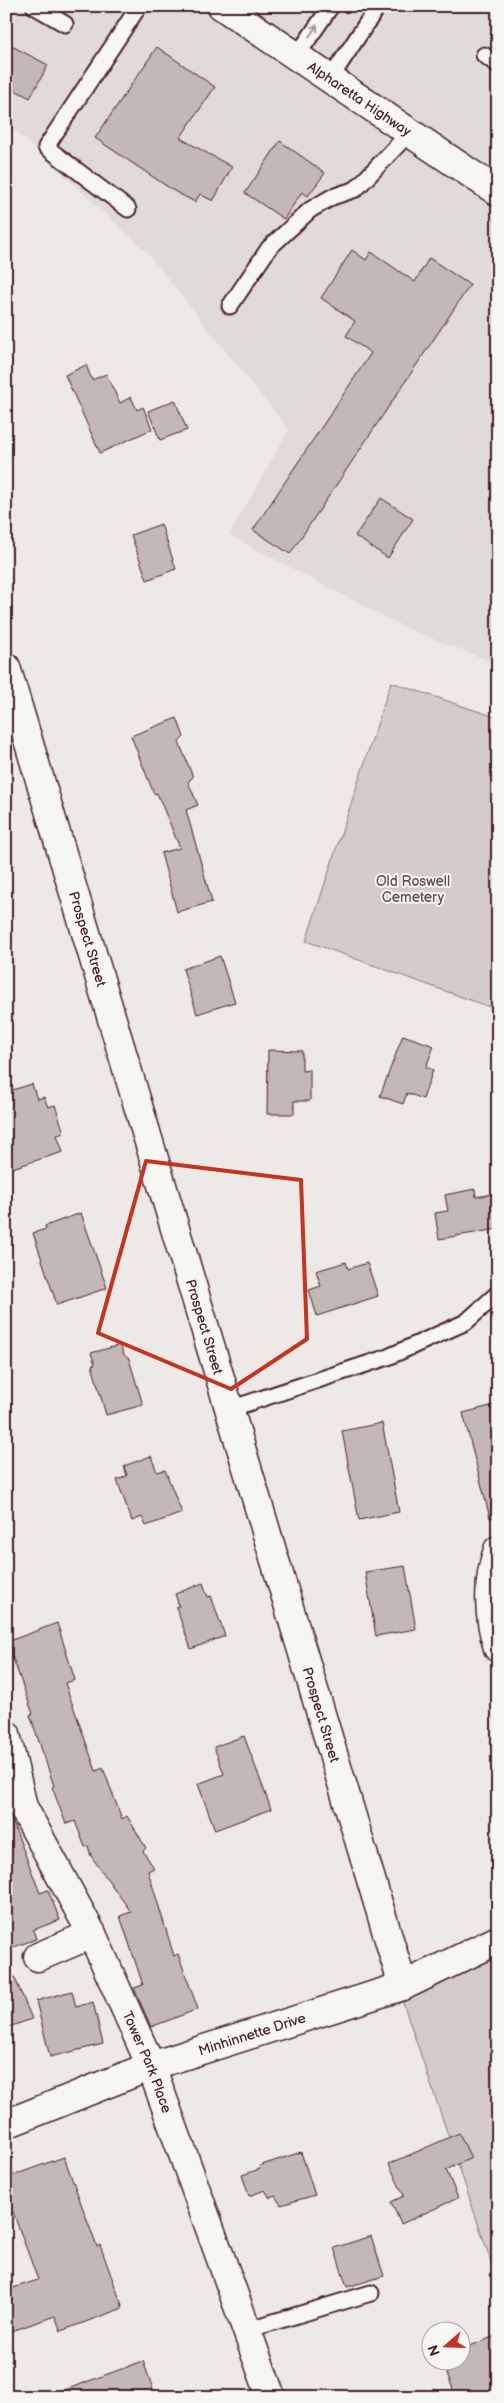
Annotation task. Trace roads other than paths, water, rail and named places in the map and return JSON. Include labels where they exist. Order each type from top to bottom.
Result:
[{"type":"main road","name":"Alpharetta Highway","points":[[222,6],[498,192]]},
{"type":"main road","name":"Prospect Street","points":[[6,667],[403,1986]]},
{"type":"main road","points":[[498,1550],[489,1583],[494,1638],[498,1648]]},
{"type":"main road","name":"Tower Park Place","points":[[6,1734],[23,1808],[92,1934],[151,2066],[271,2397]]},
{"type":"main road","points":[[38,1958],[92,1934]]},
{"type":"main road","name":"Minhinnette Drive","points":[[6,2124],[151,2066],[403,1986],[498,1940]]},
{"type":"lane","points":[[34,6],[66,24]]},
{"type":"lane","points":[[128,209],[46,147],[139,6]]},
{"type":"lane","points":[[296,56],[331,6]]},
{"type":"lane","points":[[330,79],[378,6]]},
{"type":"lane","points":[[484,55],[498,65]]},
{"type":"lane","points":[[230,306],[269,248],[310,210],[332,197],[356,189],[409,133]]},
{"type":"lane","points":[[230,1409],[388,1357],[466,1322],[498,1293]]},
{"type":"lane","points":[[247,2330],[371,2293]]},
{"type":"park label","name":"Old Roswell Cemetery","points":[[413,890]]}]
